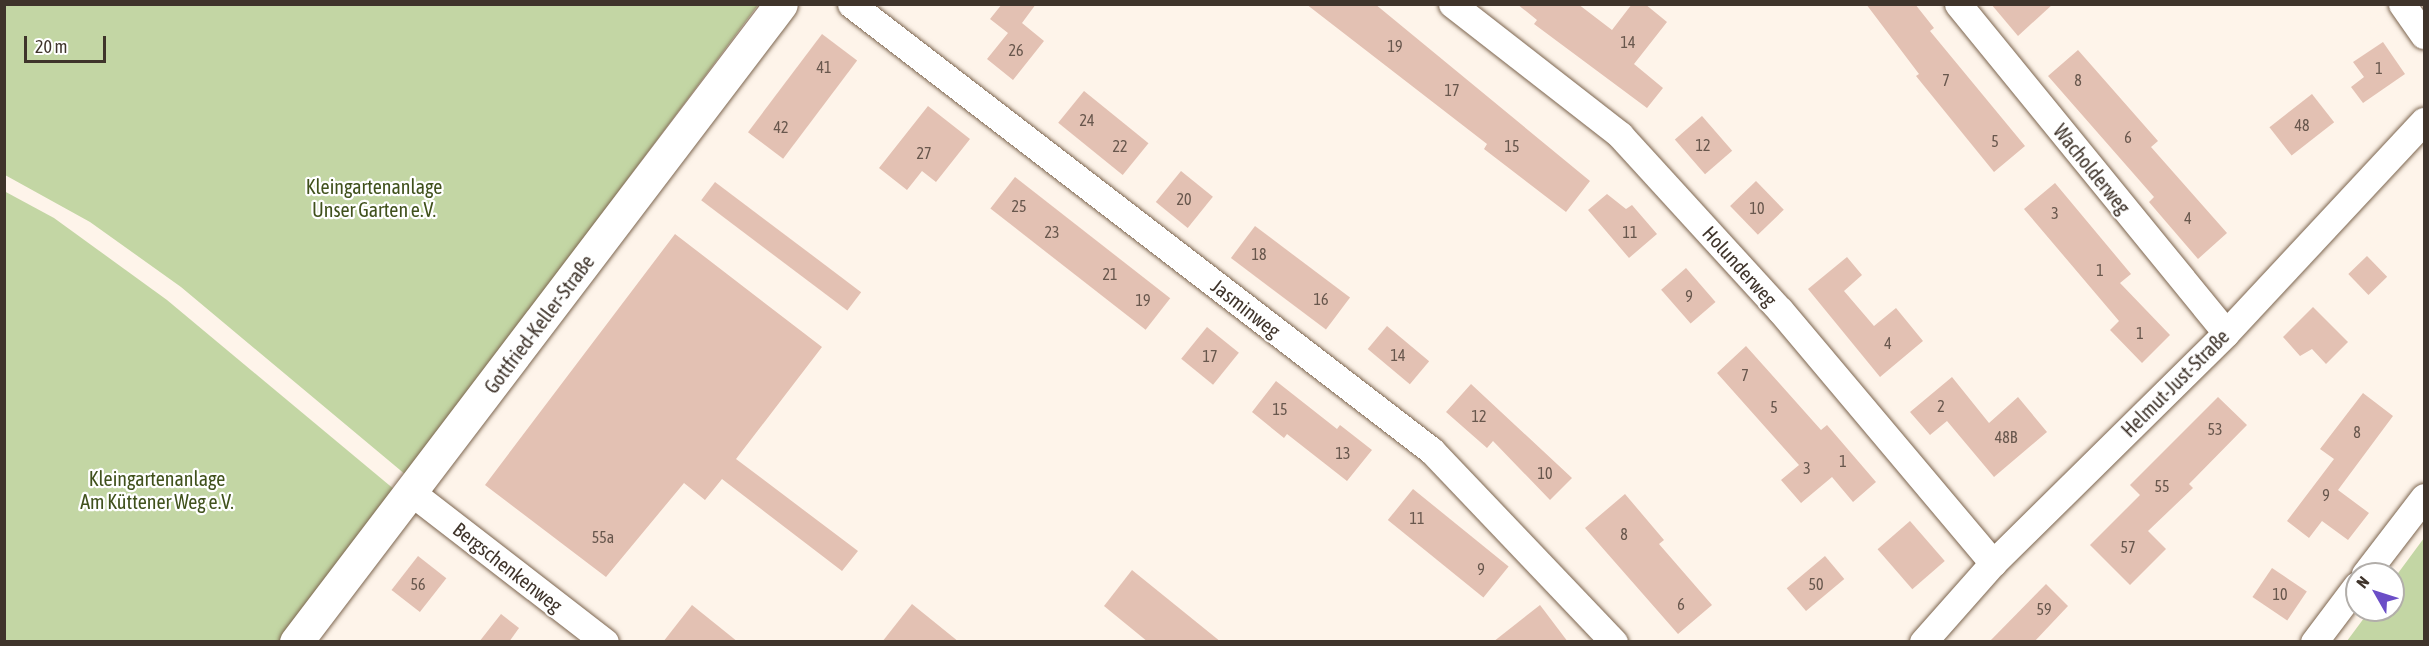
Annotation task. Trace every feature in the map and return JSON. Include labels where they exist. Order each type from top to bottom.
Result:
[{"type":"street","name":"Gottfried-Keller-Straße","points":[[296,642],[781,4]]},
{"type":"street","name":"Jasminweg","points":[[851,4],[1432,451],[1614,642]]},
{"type":"street","name":"Holunderweg","points":[[1452,4],[1620,135],[1780,310],[1993,563]]},
{"type":"street","name":"Wacholderweg","points":[[1958,4],[2226,333]]},
{"type":"street","points":[[2402,4],[2424,35]]},
{"type":"street","name":"Helmut-Just-Straße","points":[[1923,642],[1993,563],[2226,333],[2424,121]]},
{"type":"street","name":"Bergschenkenweg","points":[[411,492],[605,642]]},
{"type":"street","points":[[2374,562],[2424,497]]},
{"type":"street","points":[[2314,642],[2345,601]]},
{"type":"green space","name":"Kleingartenanlage Unser Garten e.V.","points":[[5,5],[758,5],[406,475],[181,287],[90,222],[5,175]]},
{"type":"green space","name":"Kleingartenanlage Am Küttener Weg e.V.","points":[[4,191],[54,218],[167,300],[395,490],[280,641],[5,641]]},
{"type":"green space","points":[[2424,538],[2424,641],[2347,641],[2361,622],[2405,622],[2405,564]]},
{"type":"building","points":[[1002,4],[1036,4],[1022,23],[1044,41],[1013,80],[987,59],[1008,33],[990,19]]},
{"type":"building","points":[[1306,4],[1375,4],[1590,181],[1566,212],[1484,149],[1487,144]]},
{"type":"building","points":[[1517,4],[1578,4],[1612,30],[1632,4],[1645,4],[1667,22],[1634,64],[1663,88],[1647,108],[1534,24],[1537,20]]},
{"type":"building","points":[[1866,4],[1915,4],[1934,28],[1930,31],[2025,146],[1994,172],[1916,76],[1919,74]]},
{"type":"building","points":[[1991,4],[2053,4],[2018,36]]},
{"type":"building","points":[[822,34],[857,60],[783,159],[748,132]]},
{"type":"building","points":[[2383,42],[2405,74],[2363,103],[2351,87],[2364,77],[2353,62]]},
{"type":"building","points":[[2078,50],[2158,141],[2151,147],[2227,233],[2198,259],[2149,202],[2154,197],[2048,76]]},
{"type":"building","points":[[1084,91],[1149,143],[1123,175],[1058,123]]},
{"type":"building","points":[[2312,94],[2334,122],[2292,156],[2269,127]]},
{"type":"building","points":[[928,106],[970,139],[936,182],[922,171],[907,190],[879,168]]},
{"type":"building","points":[[1702,116],[1732,151],[1705,174],[1675,140]]},
{"type":"building","points":[[1181,171],[1213,197],[1188,228],[1156,202]]},
{"type":"building","points":[[1015,177],[1170,298],[1146,330],[990,209]]},
{"type":"building","points":[[1756,181],[1784,210],[1758,235],[1730,206]]},
{"type":"building","points":[[715,182],[861,292],[847,311],[701,200]]},
{"type":"building","points":[[2055,183],[2131,274],[2120,283],[2170,335],[2142,363],[2110,330],[2119,321],[2024,209]]},
{"type":"building","points":[[1607,194],[1626,209],[1632,205],[1657,234],[1629,258],[1588,210]]},
{"type":"building","points":[[1255,226],[1350,298],[1326,330],[1231,258]]},
{"type":"building","points":[[675,234],[822,347],[736,459],[858,551],[842,571],[722,479],[705,500],[684,483],[606,577],[485,485]]},
{"type":"building","points":[[2367,256],[2387,277],[2368,295],[2348,274]]},
{"type":"building","points":[[1847,257],[1862,275],[1844,291],[1874,326],[1896,308],[1923,341],[1880,377],[1808,289]]},
{"type":"building","points":[[1686,268],[1716,302],[1691,324],[1661,290]]},
{"type":"building","points":[[2313,307],[2348,342],[2326,364],[2312,349],[2300,356],[2283,337]]},
{"type":"building","points":[[1387,326],[1429,361],[1410,384],[1368,349]]},
{"type":"building","points":[[1207,327],[1239,353],[1213,385],[1181,359]]},
{"type":"building","points":[[1746,346],[1821,430],[1827,425],[1876,482],[1853,502],[1832,477],[1801,503],[1781,480],[1799,465],[1717,373]]},
{"type":"building","points":[[1952,377],[1989,423],[2018,397],[2047,432],[1994,477],[1947,421],[1930,435],[1910,412]]},
{"type":"building","points":[[1276,381],[1337,429],[1340,425],[1372,450],[1347,481],[1287,434],[1284,438],[1252,412]]},
{"type":"building","points":[[1471,384],[1572,478],[1550,500],[1493,441],[1487,448],[1446,412]]},
{"type":"building","points":[[2363,393],[2393,416],[2338,490],[2369,513],[2348,540],[2322,521],[2309,538],[2287,521],[2334,459],[2320,449]]},
{"type":"building","points":[[2218,397],[2247,425],[2189,484],[2193,488],[2148,531],[2166,549],[2130,585],[2090,545],[2140,495],[2130,485]]},
{"type":"building","points":[[1413,489],[1509,566],[1483,597],[1388,520]]},
{"type":"building","points":[[1625,494],[1664,540],[1659,544],[1712,605],[1678,634],[1585,528]]},
{"type":"building","points":[[1910,521],[1945,561],[1912,589],[1878,549]]},
{"type":"building","points":[[418,556],[446,578],[420,612],[392,590]]},
{"type":"building","points":[[1825,556],[1844,579],[1806,611],[1787,588]]},
{"type":"building","points":[[2272,568],[2307,591],[2287,621],[2252,597]]},
{"type":"building","points":[[1132,570],[1221,642],[1148,642],[1104,606]]},
{"type":"building","points":[[2046,584],[2068,606],[2034,642],[1989,642]]},
{"type":"building","points":[[912,604],[938,625],[959,642],[882,642]]},
{"type":"building","points":[[692,605],[738,642],[663,642]]},
{"type":"building","points":[[1540,605],[1568,642],[1493,642]]},
{"type":"building","points":[[501,614],[519,628],[509,642],[479,642]]}]
